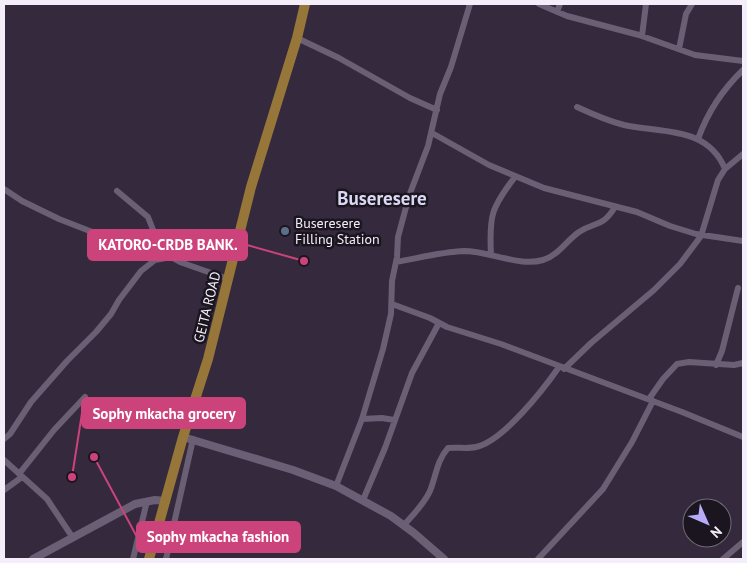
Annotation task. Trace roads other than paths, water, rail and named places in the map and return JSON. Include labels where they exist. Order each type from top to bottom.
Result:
[{"type":"highway","name":"GEITA ROAD","points":[[149,559],[166,501],[188,438],[251,188],[297,38],[305,4]]},
{"type":"street","points":[[336,486],[362,419],[390,323],[392,281],[398,237],[432,133],[440,94],[451,67],[470,4]]},
{"type":"street","points":[[539,4],[566,16],[642,36],[695,55],[743,61]]},
{"type":"street","points":[[558,12],[560,4]]},
{"type":"street","points":[[642,36],[646,4]]},
{"type":"street","points":[[679,49],[686,14],[692,4]]},
{"type":"street","points":[[297,38],[339,58],[410,98],[437,110]]},
{"type":"street","points":[[698,139],[705,119],[720,94],[743,70]]},
{"type":"street","points":[[576,107],[624,125],[676,133],[698,139],[709,145],[721,160],[725,169]]},
{"type":"street","points":[[432,133],[489,165],[544,188],[637,212],[670,226],[701,236],[743,241]]},
{"type":"street","points":[[404,525],[429,492],[439,462],[448,448],[477,447],[501,434],[562,368],[654,290],[673,271],[701,236],[718,180],[725,169],[743,154]]},
{"type":"street","points":[[491,255],[490,233],[492,216],[498,200],[516,177]]},
{"type":"street","points":[[4,189],[22,201],[53,216],[122,244],[135,246],[159,245]]},
{"type":"street","points":[[117,190],[148,217],[159,245],[171,257],[228,279]]},
{"type":"street","points":[[396,262],[441,253],[466,251],[530,261],[542,260],[554,255],[579,232],[603,222],[609,217],[615,207]]},
{"type":"street","points":[[4,439],[10,434],[31,402],[111,314],[141,271],[155,260],[171,257]]},
{"type":"street","points":[[716,365],[722,351],[738,288]]},
{"type":"street","points":[[392,304],[411,310],[446,328],[501,344],[724,428],[743,437]]},
{"type":"street","points":[[363,500],[385,448],[412,373],[439,323]]},
{"type":"street","points":[[538,559],[603,489],[632,442],[651,400],[667,374],[677,364],[689,362],[716,365],[743,363]]},
{"type":"street","points":[[4,490],[21,476],[54,430],[85,397]]},
{"type":"street","points":[[362,419],[394,420]]},
{"type":"street","points":[[166,559],[188,438],[294,470],[336,486],[404,525],[444,559]]},
{"type":"street","points":[[4,460],[47,499],[73,538]]},
{"type":"street","points":[[33,559],[123,509],[147,501],[166,501]]},
{"type":"street","points":[[133,559],[147,501]]},
{"type":"street","points":[[723,559],[743,542]]},
{"type":"place","name":"Buseresere Filling Station","points":[[285,231]]},
{"type":"place","name":"KATORO-CRDB BANK.","points":[[304,261]]},
{"type":"place","name":"Sophy mkacha fashion","points":[[94,457]]},
{"type":"place","name":"Sophy mkacha grocery","points":[[72,477]]},
{"type":"district","name":"Buseresere","points":[[382,198]]}]
